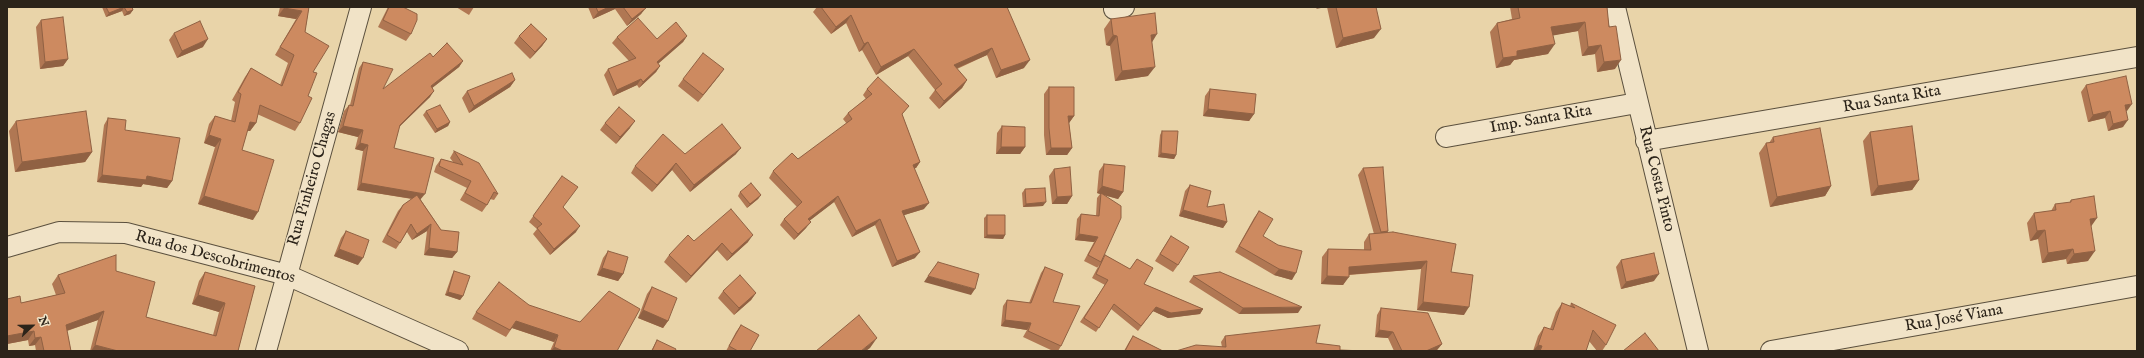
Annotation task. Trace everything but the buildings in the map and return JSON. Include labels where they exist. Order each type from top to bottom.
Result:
[{"type":"street","name":"Rua Pinheiro Chagas","points":[[266,351],[362,7]]},
{"type":"street","name":"Rua Costa Pinto","points":[[1614,7],[1698,351]]},
{"type":"street","name":"Rua Santa Rita","points":[[1646,141],[2137,57]]},
{"type":"street","name":"Imp. Santa Rita","points":[[1446,136],[1637,103]]},
{"type":"street","name":"Rua dos Descobrimentos","points":[[7,247],[59,232],[126,233],[287,275],[458,351]]},
{"type":"street","name":"Rua José Viana","points":[[1771,351],[2137,286]]}]
